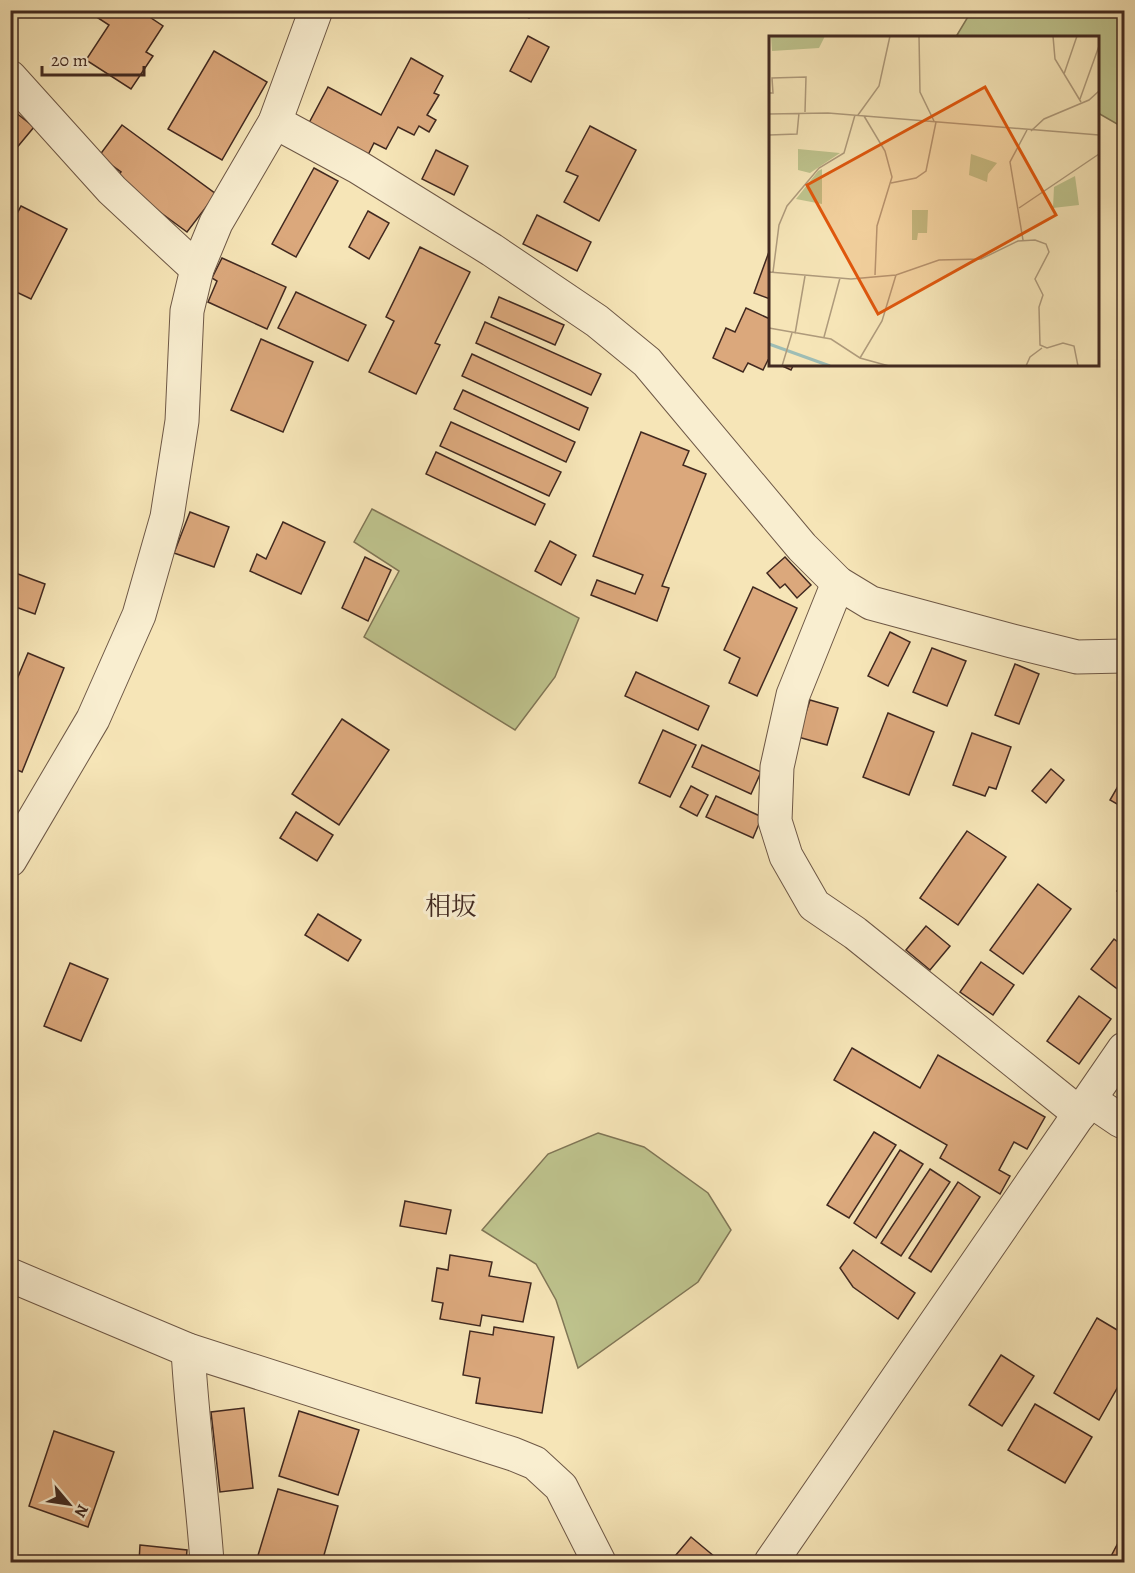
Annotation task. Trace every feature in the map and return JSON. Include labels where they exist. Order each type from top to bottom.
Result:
[{"type":"street","points":[[10,860],[93,720],[139,615],[167,517],[182,421],[187,311],[197,269],[216,224],[274,122],[316,10]]},
{"type":"street","points":[[10,77],[112,190],[197,269]]},
{"type":"street","points":[[274,122],[357,167],[492,250],[597,321],[646,362],[802,547],[838,583],[871,603],[1012,641],[1077,657],[1125,656]]},
{"type":"street","points":[[838,583],[793,695],[777,767],[775,820],[786,856],[814,905],[855,933],[1085,1107],[1125,1121]]},
{"type":"street","points":[[771,1563],[1125,1048]]},
{"type":"street","points":[[10,1275],[188,1350],[535,1463],[561,1487],[599,1563]]},
{"type":"street","points":[[188,1350],[207,1563]]},
{"type":"green space","points":[[972,10],[1124,11],[1124,128],[1099,114],[1099,36],[957,35]]},
{"type":"green space","points":[[372,509],[579,618],[555,677],[515,730],[364,637],[399,571],[354,542]]},
{"type":"green space","points":[[598,1133],[644,1147],[708,1193],[731,1230],[698,1282],[578,1368],[556,1300],[536,1264],[482,1230],[548,1154]]},
{"type":"building","points":[[99,10],[139,10],[163,26],[146,52],[153,56],[131,89],[86,60],[109,25],[95,16]]},
{"type":"building","points":[[514,10],[533,10],[529,18]]},
{"type":"building","points":[[528,36],[549,47],[531,82],[510,71]]},
{"type":"building","points":[[214,51],[267,82],[222,160],[168,129]]},
{"type":"building","points":[[411,58],[443,76],[434,93],[439,95],[427,115],[436,120],[429,132],[419,126],[414,135],[398,127],[386,149],[374,143],[368,155],[309,123],[328,87],[381,115]]},
{"type":"building","points":[[15,112],[34,127],[10,156],[10,117]]},
{"type":"building","points":[[122,125],[216,194],[187,232],[115,179],[121,172],[99,156]]},
{"type":"building","points":[[590,126],[636,150],[599,221],[564,202],[578,176],[566,171]]},
{"type":"building","points":[[436,150],[468,166],[454,195],[422,179]]},
{"type":"building","points":[[314,168],[338,181],[296,257],[272,244]]},
{"type":"building","points":[[21,206],[67,229],[31,299],[10,289],[10,227]]},
{"type":"building","points":[[368,211],[389,223],[369,259],[349,247]]},
{"type":"building","points":[[537,215],[591,242],[577,271],[523,244]]},
{"type":"building","points":[[420,247],[470,272],[435,343],[440,345],[416,394],[369,372],[394,321],[386,317]]},
{"type":"building","points":[[769,252],[769,299],[754,293]]},
{"type":"building","points":[[222,258],[286,287],[267,329],[208,302],[217,281],[212,278]]},
{"type":"building","points":[[296,292],[366,325],[348,361],[278,328]]},
{"type":"building","points":[[499,297],[564,325],[555,345],[491,317]]},
{"type":"building","points":[[746,308],[769,319],[769,360],[763,370],[748,363],[743,372],[713,358],[726,328],[735,332]]},
{"type":"building","points":[[485,322],[601,374],[591,395],[476,343]]},
{"type":"building","points":[[261,339],[313,362],[283,432],[231,410]]},
{"type":"building","points":[[472,354],[588,408],[579,430],[462,376]]},
{"type":"building","points":[[463,390],[575,442],[566,462],[454,409]]},
{"type":"building","points":[[451,422],[561,472],[549,496],[440,446]]},
{"type":"building","points":[[641,432],[689,451],[683,465],[706,474],[662,586],[669,588],[657,621],[591,595],[597,580],[635,594],[643,575],[593,556]]},
{"type":"building","points":[[436,452],[545,504],[535,525],[426,474]]},
{"type":"building","points":[[190,512],[229,527],[214,567],[174,553]]},
{"type":"building","points":[[283,522],[325,542],[301,594],[250,571],[257,554],[266,559]]},
{"type":"building","points":[[550,541],[576,555],[561,585],[535,571]]},
{"type":"building","points":[[365,557],[391,570],[368,621],[342,608]]},
{"type":"building","points":[[785,557],[811,585],[797,598],[785,584],[780,588],[767,573]]},
{"type":"building","points":[[10,571],[45,584],[35,614],[10,605]]},
{"type":"building","points":[[753,587],[797,608],[757,696],[729,683],[740,658],[724,650]]},
{"type":"building","points":[[890,632],[910,642],[888,686],[868,676]]},
{"type":"building","points":[[932,648],[966,661],[947,706],[913,692]]},
{"type":"building","points":[[28,653],[64,668],[22,772],[10,767],[10,696]]},
{"type":"building","points":[[1015,664],[1039,674],[1019,724],[995,715]]},
{"type":"building","points":[[636,672],[709,706],[698,730],[625,696]]},
{"type":"building","points":[[810,700],[838,708],[827,745],[798,737]]},
{"type":"building","points":[[888,713],[934,732],[909,795],[863,777]]},
{"type":"building","points":[[342,719],[389,750],[339,825],[292,794]]},
{"type":"building","points":[[663,730],[696,745],[670,797],[639,783]]},
{"type":"building","points":[[972,733],[1011,747],[996,789],[989,787],[985,796],[953,785]]},
{"type":"building","points":[[702,745],[761,772],[751,794],[692,767]]},
{"type":"building","points":[[1051,769],[1064,780],[1046,803],[1032,791]]},
{"type":"building","points":[[1121,781],[1124,783],[1124,808],[1110,800]]},
{"type":"building","points":[[691,786],[708,795],[697,816],[680,807]]},
{"type":"building","points":[[716,796],[762,817],[753,838],[706,817]]},
{"type":"building","points":[[296,812],[333,835],[317,861],[280,838]]},
{"type":"building","points":[[967,831],[1006,857],[958,925],[920,898]]},
{"type":"building","points":[[1124,880],[1124,896],[1117,891]]},
{"type":"building","points":[[1038,884],[1071,909],[1023,974],[990,950]]},
{"type":"building","points":[[318,914],[361,940],[348,961],[305,935]]},
{"type":"building","points":[[926,926],[950,946],[930,970],[906,950]]},
{"type":"building","points":[[1114,939],[1124,947],[1124,994],[1091,969]]},
{"type":"building","points":[[981,962],[1014,985],[993,1015],[960,992]]},
{"type":"building","points":[[70,963],[108,979],[81,1041],[44,1026]]},
{"type":"building","points":[[1079,996],[1111,1019],[1079,1064],[1047,1041]]},
{"type":"building","points":[[852,1048],[920,1088],[938,1055],[1045,1117],[1027,1149],[1014,1142],[999,1170],[1010,1176],[1000,1194],[940,1158],[947,1145],[834,1080]]},
{"type":"building","points":[[874,1132],[896,1145],[849,1218],[827,1205]]},
{"type":"building","points":[[900,1150],[923,1164],[876,1238],[854,1223]]},
{"type":"building","points":[[930,1169],[950,1182],[901,1256],[881,1243]]},
{"type":"building","points":[[958,1182],[980,1197],[931,1272],[909,1258]]},
{"type":"building","points":[[405,1201],[451,1210],[446,1234],[400,1226]]},
{"type":"building","points":[[853,1250],[915,1293],[898,1319],[853,1287],[840,1268]]},
{"type":"building","points":[[450,1255],[492,1262],[489,1276],[531,1283],[523,1322],[482,1315],[480,1326],[440,1319],[443,1303],[432,1301],[437,1268],[448,1270]]},
{"type":"building","points":[[1097,1318],[1124,1334],[1124,1376],[1099,1420],[1054,1393]]},
{"type":"building","points":[[494,1327],[554,1337],[542,1413],[476,1403],[480,1378],[463,1375],[470,1331],[493,1335]]},
{"type":"building","points":[[1001,1355],[1034,1376],[1002,1426],[969,1405]]},
{"type":"building","points":[[1035,1404],[1092,1437],[1065,1483],[1008,1450]]},
{"type":"building","points":[[244,1408],[253,1488],[220,1492],[211,1412]]},
{"type":"building","points":[[299,1411],[359,1430],[338,1495],[279,1476]]},
{"type":"building","points":[[54,1431],[114,1452],[88,1527],[29,1506]]},
{"type":"building","points":[[278,1489],[338,1506],[322,1562],[256,1562]]},
{"type":"building","points":[[691,1537],[721,1562],[670,1562]]},
{"type":"building","points":[[1119,1541],[1124,1544],[1124,1562],[1108,1562]]},
{"type":"building","points":[[140,1545],[187,1550],[186,1562],[139,1562]]},
{"type":"district","name":"相坂","points":[[451,906]]}]
